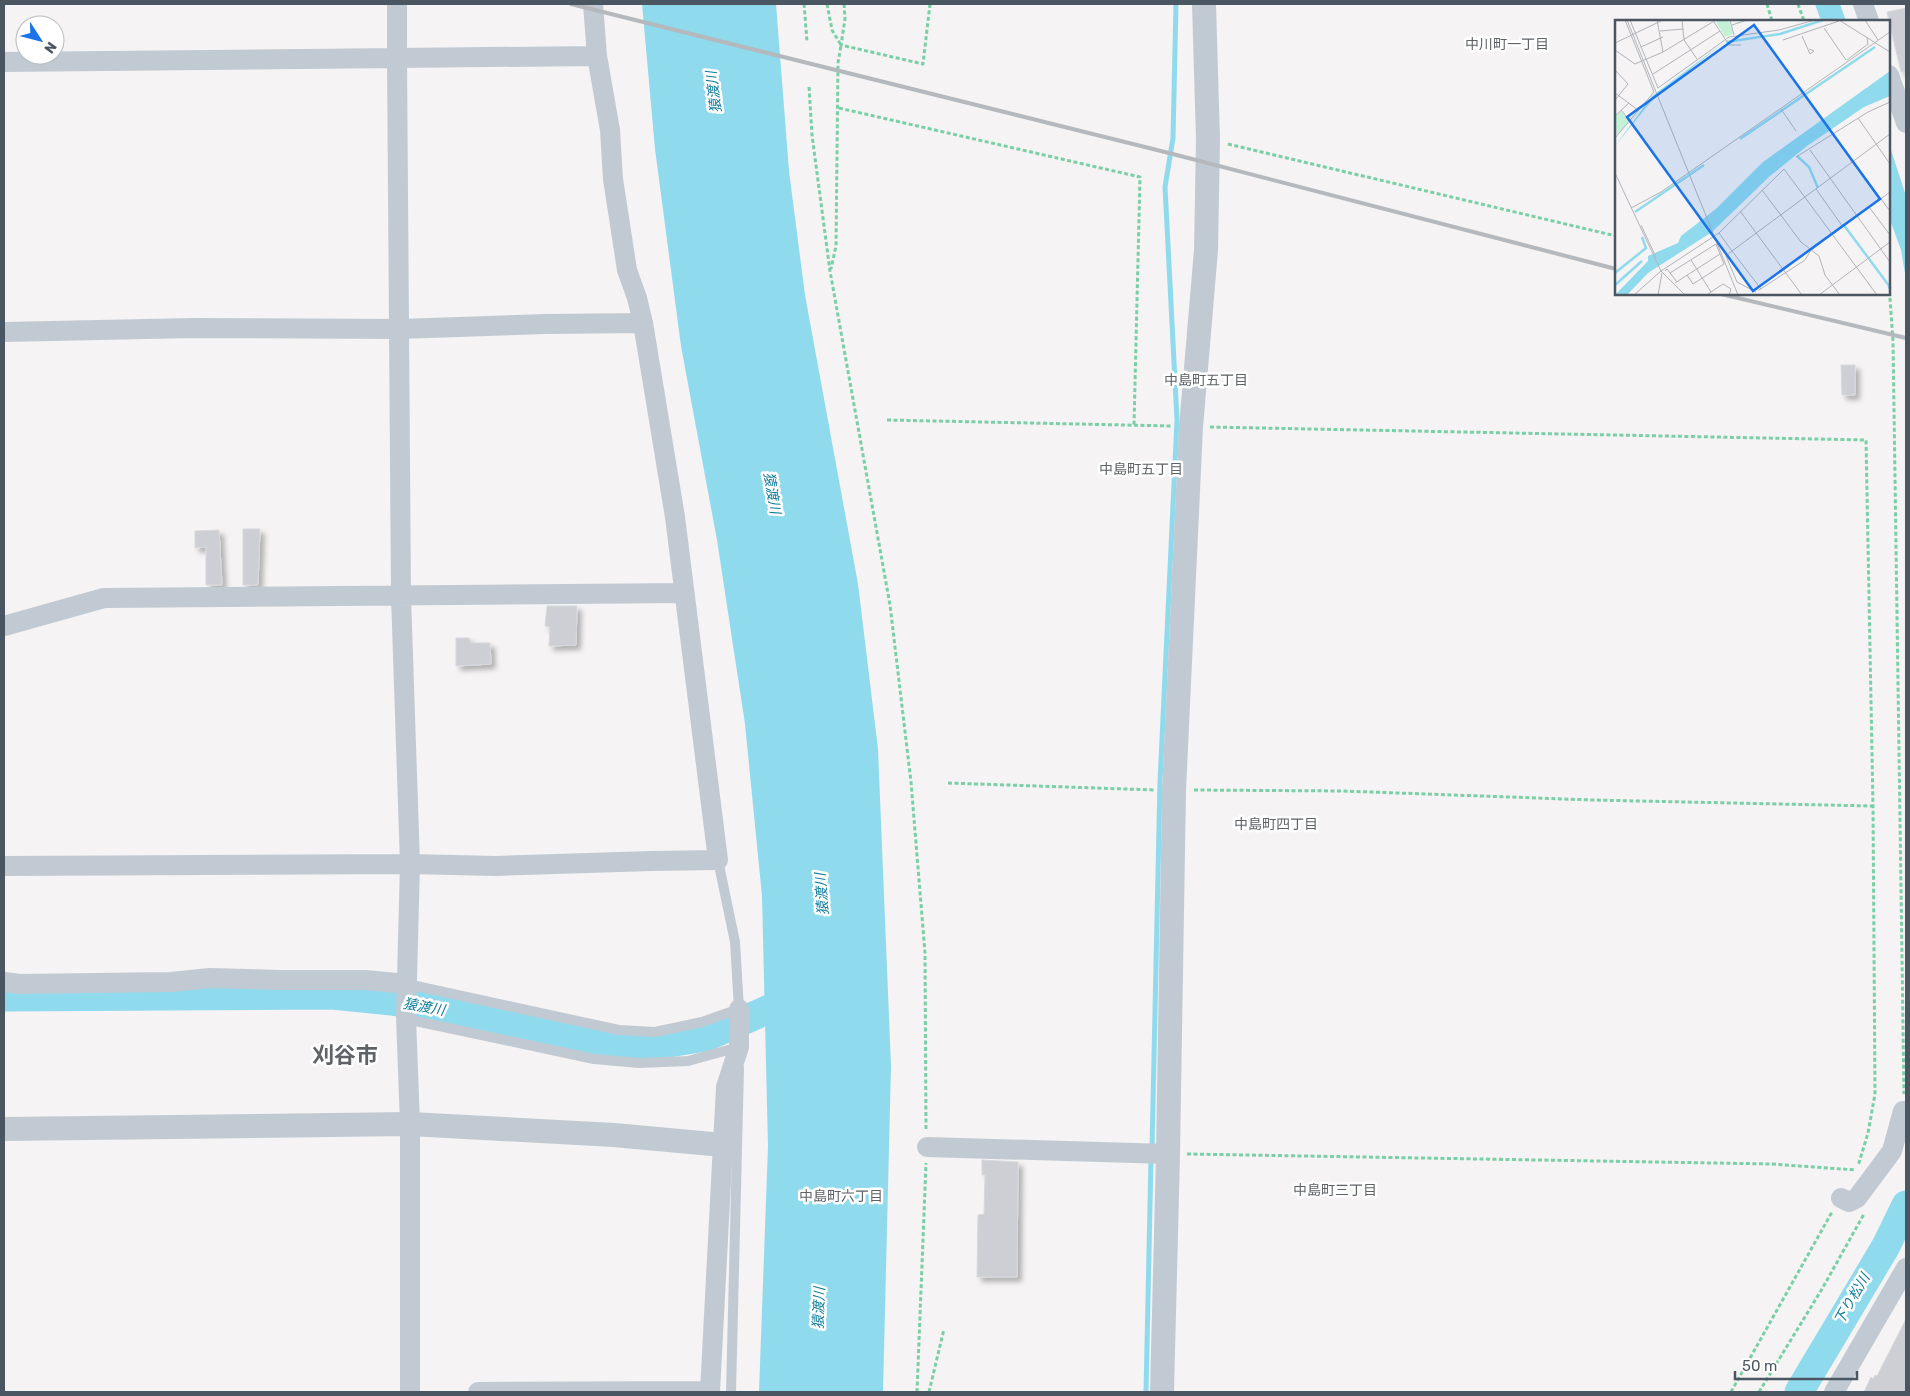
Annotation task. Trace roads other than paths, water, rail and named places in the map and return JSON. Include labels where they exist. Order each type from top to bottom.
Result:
[{"type":"street","points":[[397,4],[401,596],[410,864],[406,984],[410,1124],[410,1392]]},
{"type":"street","points":[[4,866],[410,864],[496,866],[718,860],[702,725],[683,593],[675,517],[643,323],[627,270],[613,179],[610,130],[597,56],[592,4]]},
{"type":"street","points":[[1162,1392],[1165,1154],[1174,790],[1191,427],[1206,250],[1208,140],[1204,4]]},
{"type":"street","points":[[1863,4],[1869,20]]},
{"type":"street","points":[[4,62],[597,56]]},
{"type":"street","points":[[1890,78],[1906,121]]},
{"type":"street","points":[[4,332],[193,328],[400,329],[643,323]]},
{"type":"street","points":[[4,626],[104,598],[683,593]]},
{"type":"street","points":[[4,982],[20,984],[47,982],[171,982],[210,978],[365,980],[406,984]]},
{"type":"street","points":[[478,1392],[710,1392],[726,1086],[739,1047],[739,1009]]},
{"type":"street","points":[[1841,1198],[1849,1202],[1857,1198],[1892,1152],[1905,1111]]},
{"type":"street","points":[[4,1129],[410,1124],[614,1135],[723,1145]]},
{"type":"street","points":[[927,1147],[1165,1154]]},
{"type":"street","points":[[1834,1392],[1906,1268]]},
{"type":"lane","points":[[406,984],[619,1030],[655,1032],[702,1022],[739,1009],[734,942],[718,860]]},
{"type":"lane","points":[[406,1018],[594,1059],[639,1063],[688,1061],[739,1047],[731,1392]]},
{"type":"water","points":[[642,4],[776,4],[789,171],[805,295],[858,584],[878,749],[891,1066],[883,1392],[759,1392],[768,1146],[762,896],[745,724],[717,540],[681,346],[655,149]]},
{"type":"water","points":[[1815,4],[1840,4],[1846,20],[1821,20]]},
{"type":"water","points":[[1890,147],[1906,196],[1906,279],[1901,250],[1890,220]]},
{"type":"waterway","points":[[1152,1149],[1160,782],[1177,420],[1165,187],[1173,138],[1176,4]]},
{"type":"waterway","name":"猿渡川","points":[[4,997],[332,995],[392,1001],[480,1017],[601,1045],[656,1045],[706,1037],[801,995]]},
{"type":"waterway","points":[[1146,1392],[1151,1158]]},
{"type":"waterway","name":"下り松川","points":[[1799,1392],[1886,1246],[1906,1205]]},
{"type":"railway","points":[[571,4],[1169,153],[1615,269]]},
{"type":"railway","points":[[1725,295],[1906,338]]},
{"type":"district","name":"中川町一丁目","points":[[1507,44]]},
{"type":"district","name":"中島町五丁目","points":[[1206,380]]},
{"type":"district","name":"中島町五丁目","points":[[1141,469]]},
{"type":"district","name":"中島町四丁目","points":[[1276,824]]},
{"type":"district","name":"刈谷市","points":[[345,1055]]},
{"type":"district","name":"中島町三丁目","points":[[1335,1190]]},
{"type":"district","name":"中島町六丁目","points":[[841,1196]]}]
